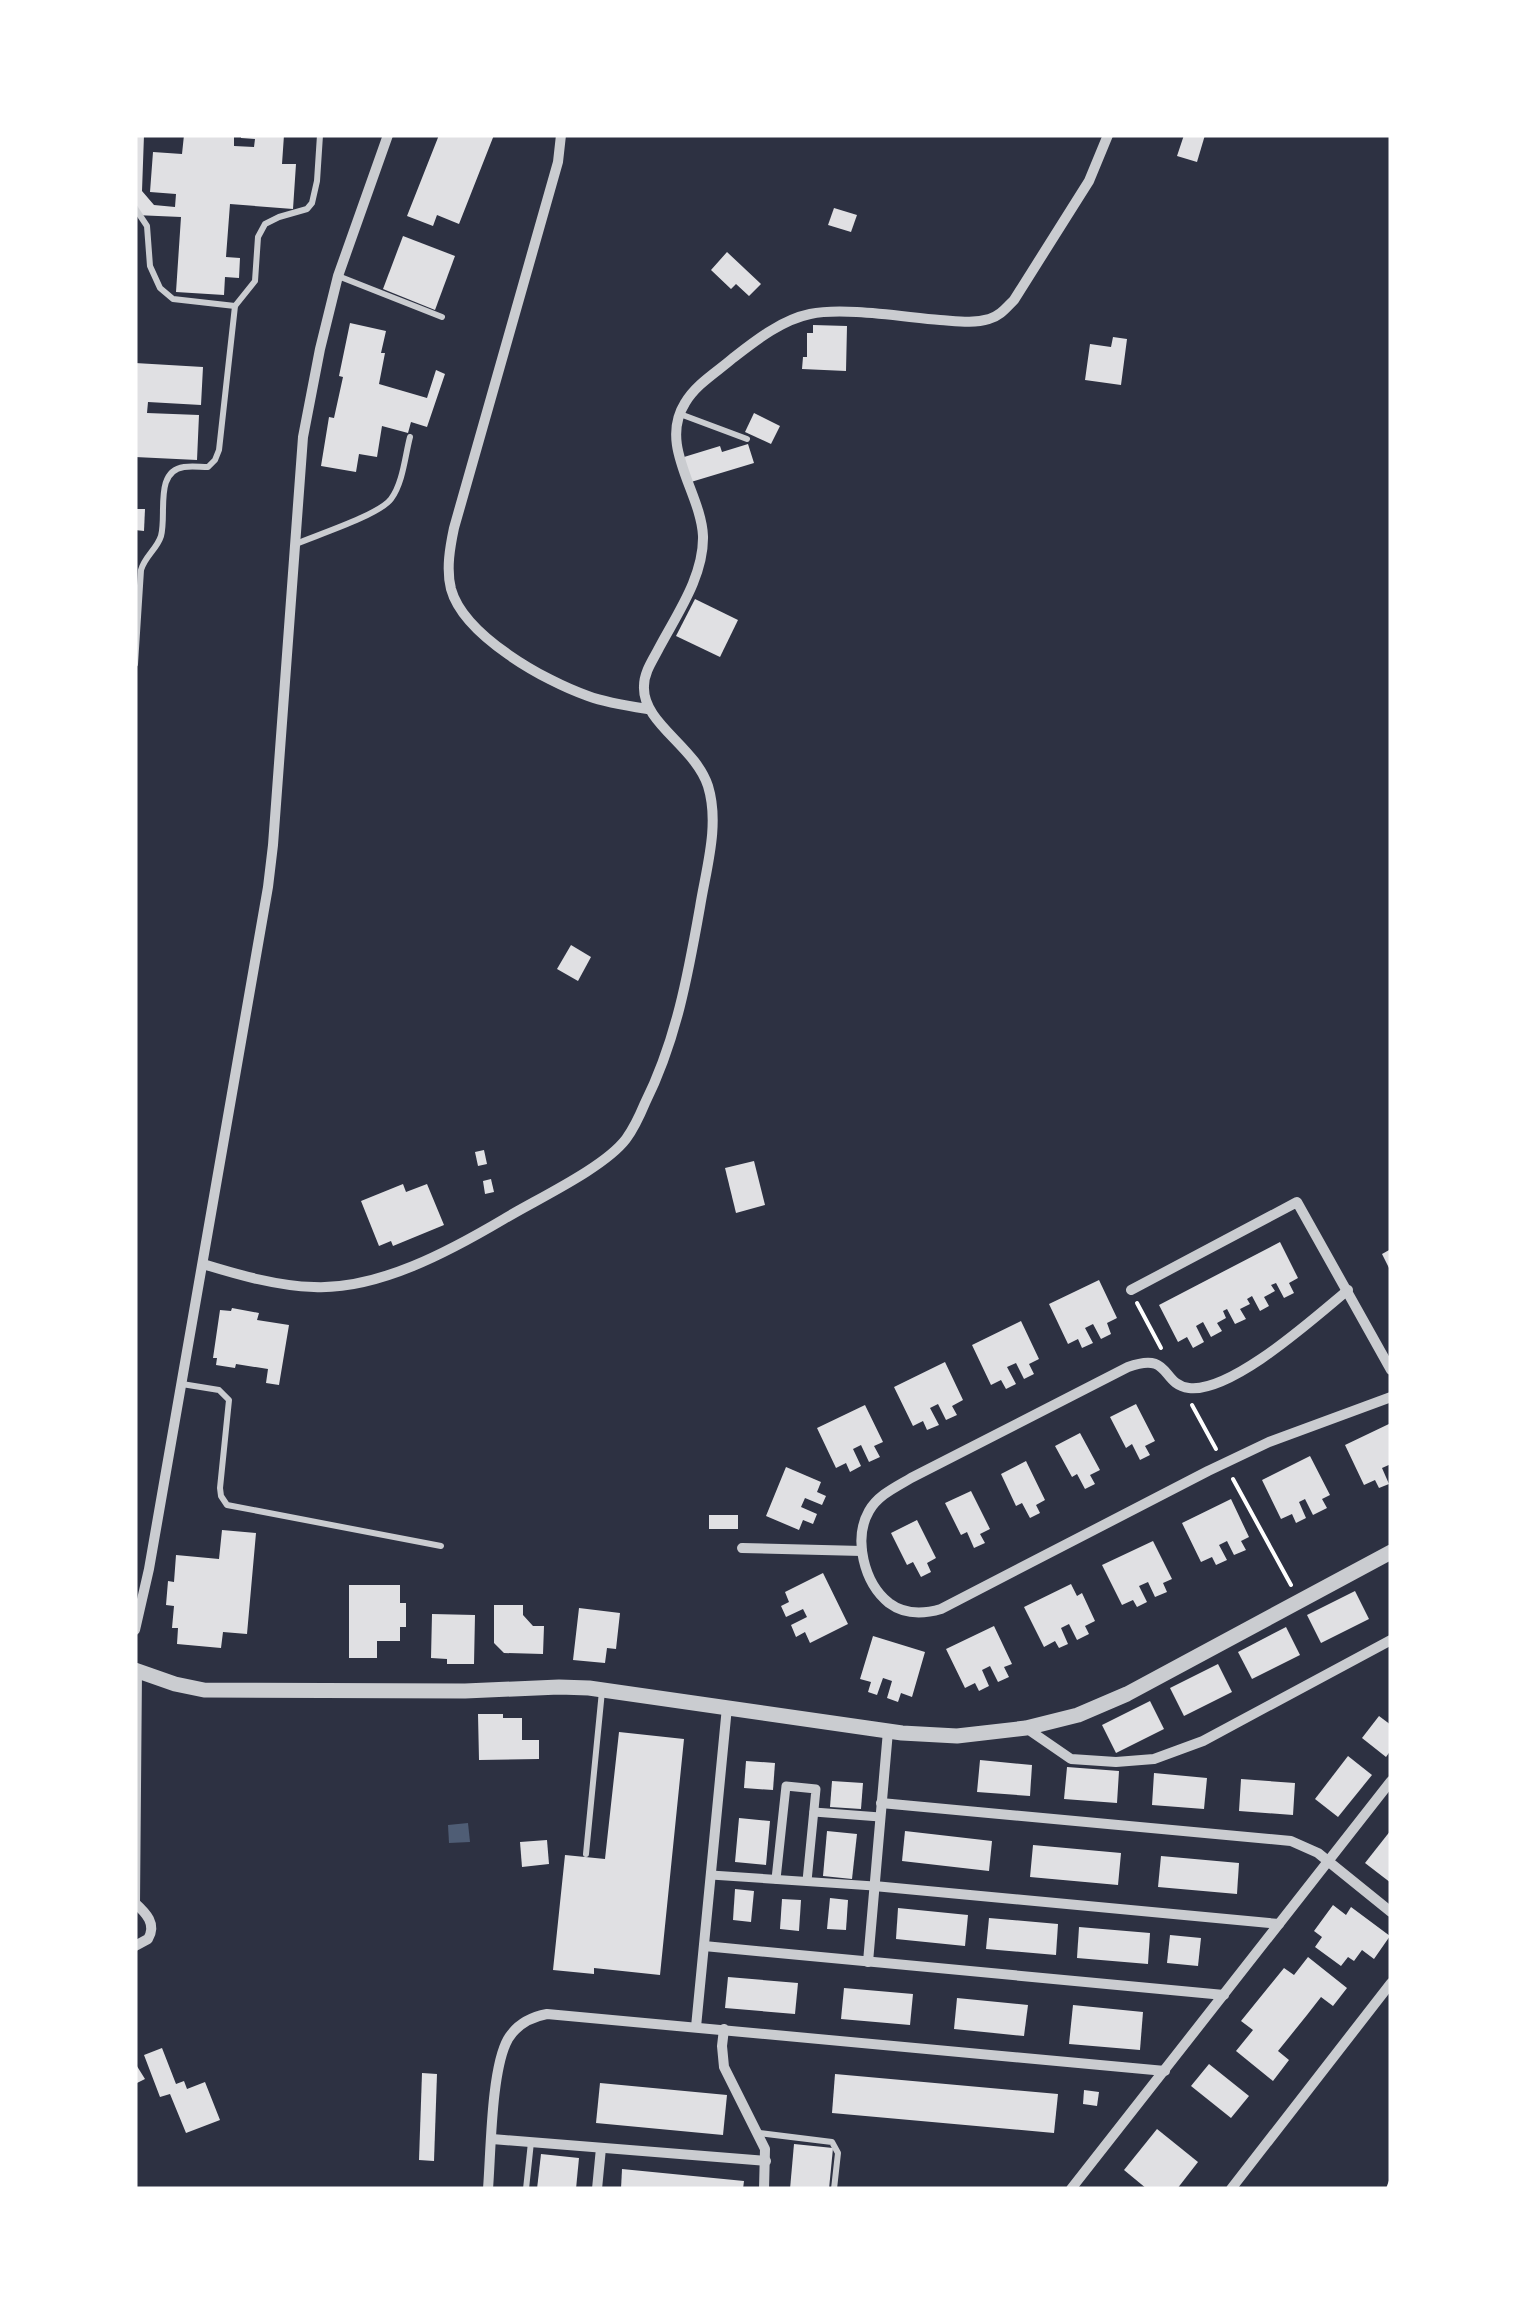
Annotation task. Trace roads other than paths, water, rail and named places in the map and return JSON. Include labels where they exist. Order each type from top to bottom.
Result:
[{"type":"street","points":[[135,1630],[182,1384],[274,845],[306,418],[338,276],[388,135]]},
{"type":"street","points":[[561,135],[558,162],[454,528],[449,560],[451,589],[462,613],[528,666],[583,694],[648,709]]},
{"type":"street","points":[[203,1264],[316,1288],[360,1282],[424,1261],[460,1244],[600,1162],[626,1138],[652,1090],[684,996],[710,850],[712,817],[708,787],[696,761],[656,721],[644,696],[646,673],[689,592],[700,562],[702,530],[677,447],[676,432],[684,404],[705,381],[762,337],[799,317],[829,312],[965,322],[992,318],[1002,312],[1014,300],[1089,181],[1108,135]]},
{"type":"street","points":[[1130,1290],[1297,1202],[1391,1370]]},
{"type":"street","points":[[1348,1290],[1258,1361],[1212,1383],[1188,1388],[1161,1366],[1144,1361],[911,1478],[874,1504],[862,1524],[862,1551],[872,1580],[889,1603],[902,1610],[928,1613],[955,1603],[1224,1463],[1391,1397]]},
{"type":"street","points":[[742,1548],[862,1551]]},
{"type":"street","points":[[135,1946],[148,1939],[152,1928],[148,1916],[135,1903],[136,1671],[204,1690],[602,1689],[888,1731],[957,1736],[1026,1728],[1111,1702],[1391,1552]]},
{"type":"street","points":[[1026,1728],[1071,1759],[1154,1759],[1203,1741],[1391,1640]]},
{"type":"street","points":[[696,2027],[727,1707]]},
{"type":"street","points":[[868,1962],[888,1731]]},
{"type":"street","points":[[1072,2189],[1391,1781]]},
{"type":"street","points":[[776,1879],[786,1786],[816,1789],[806,1881]]},
{"type":"street","points":[[881,1803],[1291,1840],[1328,1861],[1391,1912]]},
{"type":"street","points":[[814,1812],[880,1817]]},
{"type":"street","points":[[711,1875],[874,1886],[1279,1924]]},
{"type":"street","points":[[704,1946],[1224,1995]]},
{"type":"street","points":[[1230,2189],[1391,1982]]},
{"type":"street","points":[[488,2189],[500,2062],[516,2029],[547,2014],[1165,2071]]},
{"type":"street","points":[[724,2029],[724,2067],[765,2149],[764,2189]]},
{"type":"street","points":[[492,2139],[766,2161]]},
{"type":"street","points":[[597,2189],[601,2148]]},
{"type":"lane","points":[[135,664],[141,570],[162,530],[166,478],[182,467],[208,466],[215,460],[236,306],[256,280],[258,237],[266,224],[279,216],[307,209],[312,203],[320,135]]},
{"type":"lane","points":[[135,208],[147,226],[150,266],[160,288],[172,299],[236,306]]},
{"type":"lane","points":[[338,276],[442,317]]},
{"type":"lane","points":[[680,414],[747,439]]},
{"type":"lane","points":[[294,544],[389,502],[397,488],[410,436]]},
{"type":"lane","points":[[135,551],[150,551]]},
{"type":"lane","points":[[182,1384],[218,1390],[230,1400],[220,1488],[227,1505],[442,1546]]},
{"type":"lane","points":[[586,1854],[602,1689]]},
{"type":"lane","points":[[758,2133],[832,2142],[838,2153],[834,2189]]},
{"type":"lane","points":[[526,2189],[531,2142]]},
{"type":"water","points":[[468,1823],[470,1842],[449,1843],[448,1825]]}]
